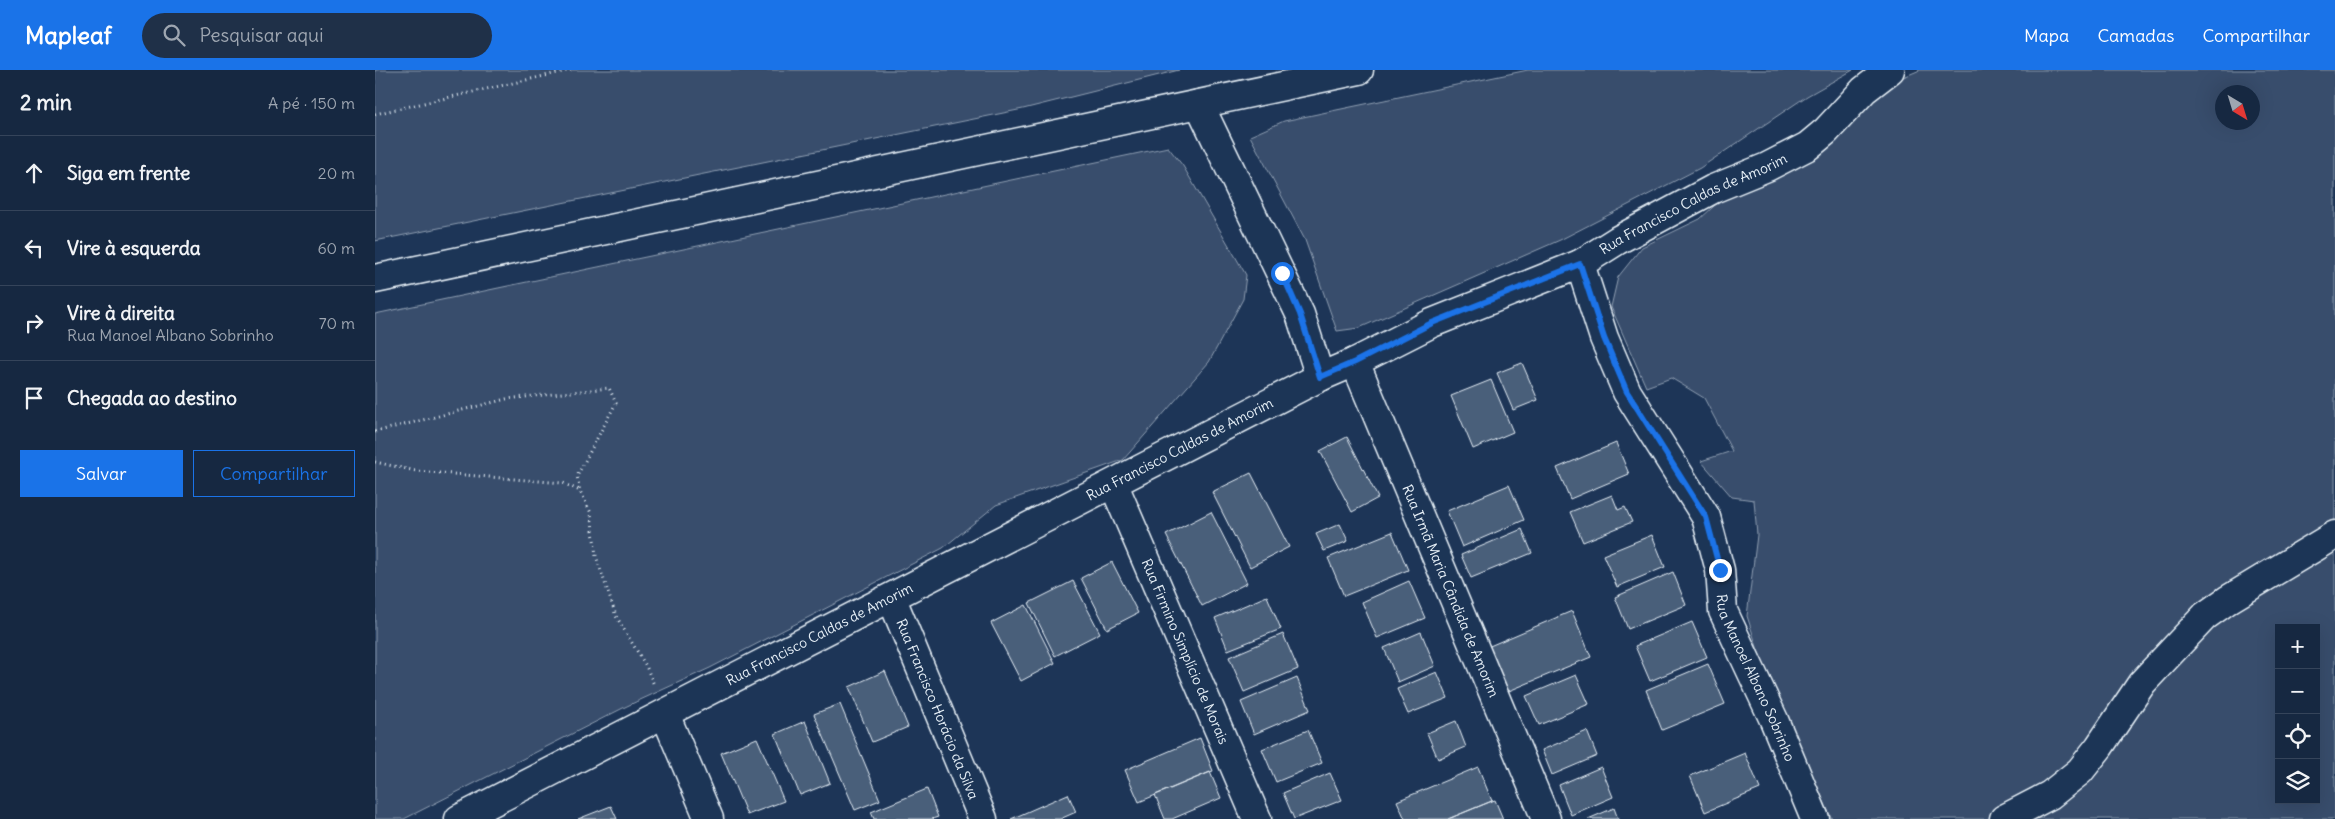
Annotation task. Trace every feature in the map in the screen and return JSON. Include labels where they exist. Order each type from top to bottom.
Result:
[{"type":"main road","points":[[375,278],[1359,70]]},
{"type":"main road","name":"Rua Francisco Caldas de Amorim","points":[[459,819],[892,599],[1320,377],[1355,362],[1432,323],[1580,264],[1713,189],[1767,167],[1808,146],[1826,131],[1864,90],[1890,70]]},
{"type":"main road","points":[[1199,104],[1300,314],[1320,377]]},
{"type":"main road","name":"Rua Manoel Albano Sobrinho","points":[[1580,264],[1604,338],[1627,392],[1706,517],[1720,570],[1723,612],[1775,720],[1815,819]]},
{"type":"main road","name":"Rua Irmã Maria Cândida de Amorim","points":[[1355,362],[1546,819]]},
{"type":"main road","name":"Rua Firmino Simplício de Morais","points":[[1114,484],[1257,819]]},
{"type":"main road","points":[[2004,819],[2050,795],[2080,771],[2099,747],[2142,683],[2205,616],[2229,599],[2335,535]]},
{"type":"main road","name":"Rua Francisco Horácio da Silva","points":[[892,599],[983,819]]},
{"type":"main road","points":[[665,714],[709,819]]},
{"type":"path","points":[[375,114],[571,70]]},
{"type":"path","points":[[375,432],[506,399],[609,388],[616,402],[577,476],[579,491],[591,513],[596,556],[615,616],[646,666],[665,714]]},
{"type":"path","points":[[375,462],[416,471],[563,483],[579,491]]},
{"type":"shaded area","points":[[375,70],[1179,70],[1023,109],[375,241]]},
{"type":"shaded area","points":[[1528,70],[1853,70],[1807,96],[1700,168],[1560,240],[1359,328],[1337,331],[1305,240],[1250,136],[1284,121]]},
{"type":"shaded area","points":[[1920,70],[2335,70],[2335,819],[1832,819],[1768,681],[1747,616],[1757,535],[1754,500],[1732,497],[1701,461],[1732,451],[1704,398],[1671,378],[1646,387],[1611,307],[1618,277],[1642,247],[1700,219],[1726,195],[1818,130],[1833,107]]},
{"type":"shaded area","points":[[1168,147],[1183,166],[1246,275],[1243,299],[1209,362],[1123,460],[996,505],[943,548],[710,668],[627,706],[404,819],[375,819],[375,314]]},
{"type":"building","points":[[1522,363],[1538,400],[1513,410],[1497,373]]},
{"type":"building","points":[[1491,380],[1513,432],[1473,449],[1451,396]]},
{"type":"building","points":[[1347,437],[1378,498],[1352,512],[1320,451]]},
{"type":"building","points":[[1616,443],[1629,474],[1570,499],[1557,468]]},
{"type":"building","points":[[1251,473],[1289,547],[1250,567],[1212,492]]},
{"type":"building","points":[[1509,485],[1524,520],[1462,547],[1447,511]]},
{"type":"building","points":[[1612,495],[1618,510],[1625,507],[1632,522],[1583,542],[1570,512]]},
{"type":"building","points":[[1211,512],[1247,583],[1202,606],[1166,535]]},
{"type":"building","points":[[1340,524],[1348,541],[1324,551],[1316,534]]},
{"type":"building","points":[[1522,529],[1532,553],[1471,578],[1461,555]]},
{"type":"building","points":[[1392,532],[1408,570],[1344,596],[1328,558]]},
{"type":"building","points":[[1652,535],[1665,567],[1617,587],[1603,555]]},
{"type":"building","points":[[1112,562],[1138,613],[1107,629],[1081,578]]},
{"type":"building","points":[[1673,572],[1686,605],[1628,629],[1615,597]]},
{"type":"building","points":[[1073,581],[1100,633],[1055,656],[1029,603]]},
{"type":"building","points":[[1409,581],[1425,618],[1377,638],[1362,602]]},
{"type":"building","points":[[1267,596],[1281,629],[1228,650],[1215,618]]},
{"type":"building","points":[[1026,605],[1055,663],[1021,681],[991,623]]},
{"type":"building","points":[[1572,611],[1591,657],[1504,693],[1485,648]]},
{"type":"building","points":[[1692,622],[1707,657],[1650,681],[1635,646]]},
{"type":"building","points":[[1421,632],[1435,666],[1398,682],[1384,648]]},
{"type":"building","points":[[1283,634],[1298,669],[1244,692],[1229,657]]},
{"type":"building","points":[[1708,664],[1725,704],[1662,730],[1646,690]]},
{"type":"building","points":[[885,671],[908,727],[872,742],[849,687]]},
{"type":"building","points":[[1437,672],[1448,698],[1408,714],[1397,689]]},
{"type":"building","points":[[1576,675],[1589,704],[1539,725],[1526,696]]},
{"type":"building","points":[[1297,678],[1310,710],[1254,734],[1241,702]]},
{"type":"building","points":[[840,704],[880,800],[855,810],[814,714]]},
{"type":"building","points":[[805,721],[830,783],[800,795],[775,734]]},
{"type":"building","points":[[1456,721],[1466,747],[1438,759],[1427,733]]},
{"type":"building","points":[[1308,730],[1322,763],[1276,782],[1262,749]]},
{"type":"building","points":[[1587,731],[1597,756],[1552,775],[1542,750]]},
{"type":"building","points":[[757,738],[784,801],[747,815],[721,753]]},
{"type":"building","points":[[1200,738],[1213,771],[1139,802],[1125,770]]},
{"type":"building","points":[[1745,753],[1760,789],[1705,812],[1690,776]]},
{"type":"building","points":[[1478,767],[1492,801],[1448,819],[1405,819],[1397,801]]},
{"type":"building","points":[[1601,767],[1613,797],[1571,815],[1559,785]]},
{"type":"building","points":[[1210,772],[1221,798],[1172,819],[1165,819],[1155,795]]},
{"type":"building","points":[[1330,773],[1342,800],[1294,819],[1283,793]]},
{"type":"building","points":[[927,789],[938,817],[932,819],[874,819],[871,812]]},
{"type":"building","points":[[1068,794],[1076,812],[1060,819],[1011,819]]},
{"type":"building","points":[[1495,800],[1503,819],[1448,819],[1492,801]]},
{"type":"building","points":[[611,806],[617,819],[578,819]]},
{"type":"building","points":[[1614,808],[1618,819],[1588,819]]},
{"type":"route","points":[[1282,273],[1300,314],[1320,377],[1355,362],[1432,323],[1580,264],[1604,338],[1627,392],[1706,517],[1720,570]]}]
